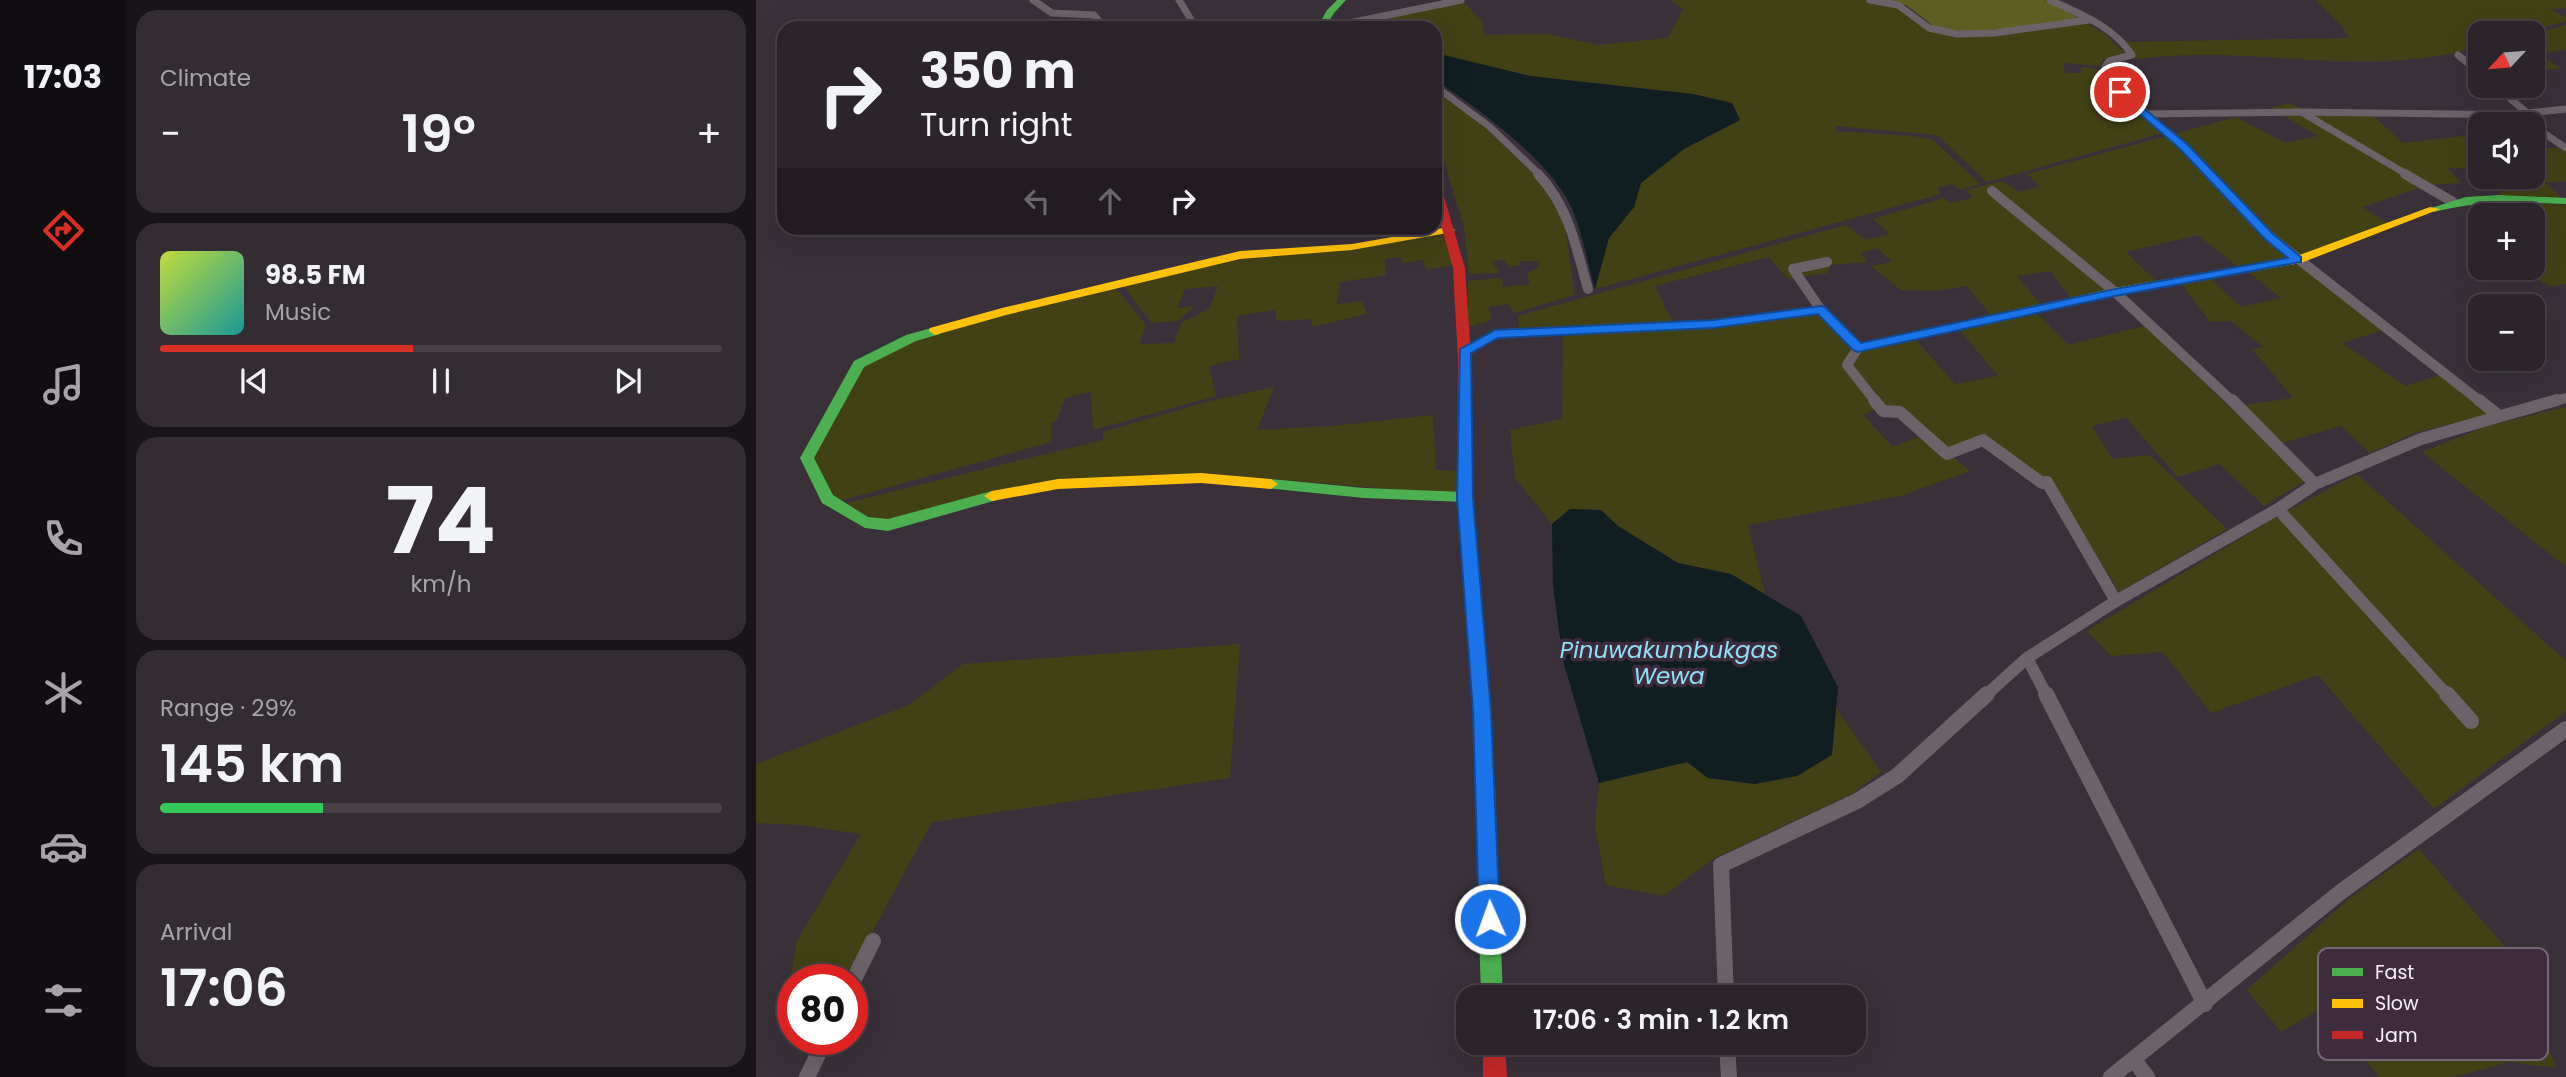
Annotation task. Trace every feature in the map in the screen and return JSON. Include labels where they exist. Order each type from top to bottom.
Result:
[{"type":"main road","points":[[1326,21],[1330,12],[1342,0]]},
{"type":"main road","points":[[1465,352],[1495,334],[1713,324],[1821,310],[1858,348],[2115,292],[2297,260],[2453,202],[2481,198],[2566,201]]},
{"type":"main road","points":[[1442,206],[1459,268],[1465,352],[1465,498],[1482,711],[1492,985]]},
{"type":"main road","points":[[1442,231],[1449,230]]},
{"type":"main road","points":[[1420,235],[1352,247],[1307,248],[1240,255],[1002,312],[911,338],[859,364],[807,458],[827,499],[865,522],[888,525],[971,500],[1058,484],[1201,478],[1364,493],[1465,498]]},
{"type":"main road","points":[[1494,1055],[1495,1077]]},
{"type":"street","points":[[1033,0],[1052,13],[1093,13],[1101,21]]},
{"type":"street","points":[[1179,0],[1191,21]]},
{"type":"street","points":[[1358,21],[1461,0]]},
{"type":"street","points":[[1870,0],[1898,4],[1909,10],[1923,26],[1947,33],[2006,32],[2089,20]]},
{"type":"street","points":[[2050,0],[2108,31],[2129,49],[2132,55],[2109,61],[2105,67],[2107,78],[2183,146],[2269,236],[2498,415]]},
{"type":"street","points":[[2458,55],[2468,63]]},
{"type":"street","points":[[1442,91],[1469,108],[1547,182],[1567,215],[1588,289]]},
{"type":"street","points":[[2509,98],[2525,112]]},
{"type":"street","points":[[2543,112],[2566,109]]},
{"type":"street","points":[[2301,112],[2453,202]]},
{"type":"street","points":[[2147,114],[2468,113]]},
{"type":"street","points":[[2545,134],[2566,148]]},
{"type":"street","points":[[1992,191],[2115,292],[2239,407],[2315,484]]},
{"type":"street","points":[[1821,310],[1793,269],[1827,262]]},
{"type":"street","points":[[1858,348],[1847,365],[1883,411],[1900,412],[1948,454],[1983,440],[2042,483],[2047,482],[2116,601]]},
{"type":"street","points":[[1726,985],[1721,865],[1857,800],[1897,776],[2027,658],[2116,601],[2277,509],[2315,484],[2421,439],[2498,415],[2566,398]]},
{"type":"street","points":[[2277,509],[2471,721]]},
{"type":"street","points":[[2027,658],[2205,1004]]},
{"type":"street","points":[[2111,1077],[2342,891],[2566,729]]},
{"type":"street","points":[[862,964],[873,941]]},
{"type":"street","points":[[807,1077],[818,1055]]},
{"type":"street","points":[[1728,1055],[1729,1077]]},
{"type":"street","points":[[2134,1060],[2147,1077]]},
{"type":"shaded area","points":[[1462,0],[1482,21],[1484,35],[1548,34],[1598,45],[1668,38],[1683,9],[1671,0],[1863,0],[1896,5],[1917,22],[2084,22],[2105,34],[2125,53],[2103,59],[2100,66],[2063,63],[2065,73],[2081,73],[2081,67],[2098,69],[2113,92],[2162,133],[1987,182],[1937,135],[1836,126],[1836,131],[1913,136],[1933,140],[1980,184],[1960,190],[1952,184],[1937,188],[1941,194],[1595,289],[1609,238],[1634,207],[1641,183],[1684,149],[1740,120],[1732,103],[1693,94],[1530,76],[1442,55],[1442,21],[1343,21]]},
{"type":"shaded area","points":[[1881,0],[2045,0],[2083,20],[1973,32],[1938,29],[1906,5]]},
{"type":"shaded area","points":[[2316,0],[2566,0],[2566,8],[2549,9],[2566,17],[2566,21],[2545,27],[2545,21],[2468,21],[2468,49],[2416,59],[2351,61],[2211,55],[2135,59],[2123,42],[2349,38],[2343,27]]},
{"type":"shaded area","points":[[2566,25],[2566,50],[2545,53],[2545,31]]},
{"type":"shaded area","points":[[2545,58],[2563,69],[2545,69]]},
{"type":"shaded area","points":[[1442,94],[1466,109],[1543,183],[1563,214],[1575,295],[1514,313],[1508,304],[1489,307],[1492,320],[1468,327],[1468,281],[1502,278],[1503,287],[1530,284],[1527,273],[1538,268],[1539,261],[1519,261],[1520,265],[1510,267],[1503,259],[1492,262],[1500,273],[1469,274],[1464,227],[1442,154]]},
{"type":"shaded area","points":[[2289,103],[2303,109],[2372,115],[2403,143],[2468,136],[2468,169],[2448,168],[2461,183],[2428,185],[2362,207],[2389,224],[2289,259],[2237,266],[2198,235],[2126,252],[2156,281],[2071,298],[2050,271],[2017,276],[2042,306],[1991,315],[1967,286],[1934,291],[1901,290],[1871,266],[1892,262],[1878,248],[1860,253],[1867,262],[1830,265],[1828,273],[1788,279],[1768,257],[1655,286],[1673,323],[1811,308],[1853,351],[1916,340],[1955,384],[1998,376],[1959,329],[2037,313],[2068,345],[2145,326],[2306,480],[2264,506],[2220,464],[2178,477],[2126,418],[2092,426],[2112,459],[2150,455],[2227,529],[2119,592],[2049,476],[2040,479],[1983,434],[1946,449],[1886,405],[1863,415],[1893,447],[1918,437],[1947,457],[1952,456],[1970,471],[1900,496],[1748,525],[1765,594],[1731,574],[1678,563],[1618,526],[1601,510],[1570,509],[1552,524],[1515,478],[1510,430],[1562,419],[1563,334],[1519,329],[1518,316],[1846,225],[1865,240],[1890,234],[1873,219],[1944,198],[1951,203],[1973,198],[1966,190],[2003,181],[2019,192],[2040,186],[2027,174],[2236,117],[2285,143],[2318,136],[2271,108]]},
{"type":"shaded area","points":[[2545,148],[2560,148],[2566,153],[2566,181],[2545,183]]},
{"type":"shaded area","points":[[2545,183],[2565,200],[2506,198],[2497,189],[2545,189]]},
{"type":"shaded area","points":[[2494,201],[2530,203],[2498,203]]},
{"type":"shaded area","points":[[2545,204],[2566,205],[2566,284],[2552,287],[2539,280],[2545,280]]},
{"type":"shaded area","points":[[1446,234],[1452,266],[1426,269],[1423,260],[1403,263],[1401,257],[1385,259],[1386,275],[1340,282],[1337,304],[1362,301],[1367,314],[1311,327],[1312,319],[1277,321],[1275,310],[1237,316],[1239,359],[1209,366],[1216,396],[1093,430],[1091,392],[1065,398],[1057,420],[1051,424],[1051,442],[836,502],[810,457],[863,365],[912,339],[1115,287],[1146,325],[1140,344],[1174,343],[1181,323],[1209,309],[1218,286],[1185,289],[1177,308],[1195,306],[1178,321],[1152,323],[1123,286],[1240,259]]},
{"type":"shaded area","points":[[2300,264],[2383,330],[2342,343],[2406,386],[2441,375],[2492,414],[2414,433],[2370,453],[2341,426],[2283,443],[2243,405],[2293,398],[2253,350],[2263,347],[2231,321],[2210,322],[2181,283],[2210,278],[2241,307],[2281,298],[2248,272]]},
{"type":"shaded area","points":[[1274,387],[1257,430],[1332,426],[1433,415],[1436,470],[1462,471],[1460,495],[1203,473],[1059,481],[887,521],[866,516],[846,503],[1103,440],[1103,432],[1210,401]]},
{"type":"shaded area","points":[[2566,407],[2566,567],[2422,452],[2487,426]]},
{"type":"shaded area","points":[[2357,474],[2566,661],[2566,711],[2434,809],[2318,675],[2211,713],[2163,652],[2111,656],[2087,631],[2278,516]]},
{"type":"shaded area","points":[[1240,644],[1230,778],[932,822],[855,964],[793,964],[797,941],[861,834],[799,825],[756,823],[756,764],[909,705],[963,664]]},
{"type":"shaded area","points":[[1836,708],[1881,772],[1853,793],[1715,858],[1663,896],[1606,885],[1595,826],[1599,783],[1687,762],[1708,778],[1755,784],[1832,755]]},
{"type":"shaded area","points":[[2419,849],[2506,948],[2318,948],[2318,1010],[2281,1032],[2247,990],[2350,898]]},
{"type":"shaded area","points":[[2548,1046],[2556,1068],[2509,1062],[2454,1077],[2380,1077],[2366,1060],[2548,1060]]},
{"type":"water","points":[[1442,55],[1530,76],[1693,94],[1732,103],[1740,120],[1684,149],[1641,183],[1634,207],[1609,238],[1595,289],[1577,221],[1564,193],[1533,156],[1442,85]]},
{"type":"water","name":"Pinuwakumbukgas Wewa","points":[[1570,509],[1601,510],[1618,526],[1678,563],[1731,574],[1801,616],[1838,687],[1832,755],[1797,776],[1755,784],[1708,778],[1687,762],[1599,783],[1563,661],[1553,585],[1552,524]]},
{"type":"traffic: fast","points":[[1325,21],[1342,0]]},
{"type":"traffic: fast","points":[[2434,209],[2482,199],[2566,201]]},
{"type":"traffic: fast","points":[[935,331],[911,338],[859,364],[807,458],[827,499],[865,522],[888,525],[992,496]]},
{"type":"traffic: fast","points":[[1271,484],[1364,493],[1465,497]]},
{"type":"traffic: fast","points":[[1485,787],[1492,985]]},
{"type":"traffic: slow","points":[[1941,330],[2115,292],[2297,260],[2434,209]]},
{"type":"traffic: slow","points":[[1442,231],[1449,230]]},
{"type":"traffic: slow","points":[[935,331],[1002,312],[1240,255],[1352,247],[1420,235]]},
{"type":"traffic: slow","points":[[992,496],[1058,484],[1201,478],[1271,484]]},
{"type":"traffic: jam","points":[[1442,208],[1459,268],[1465,360],[1465,497],[1482,711],[1485,787]]},
{"type":"traffic: jam","points":[[1465,352],[1495,334],[1713,324],[1821,310],[1858,348],[1941,330]]},
{"type":"traffic: jam","points":[[1494,1055],[1495,1077]]},
{"type":"route","points":[[1490,919],[1482,711],[1465,498],[1465,352],[1495,334],[1713,324],[1821,310],[1858,348],[2115,292],[2297,260],[2269,236],[2183,146],[2120,92]]}]
